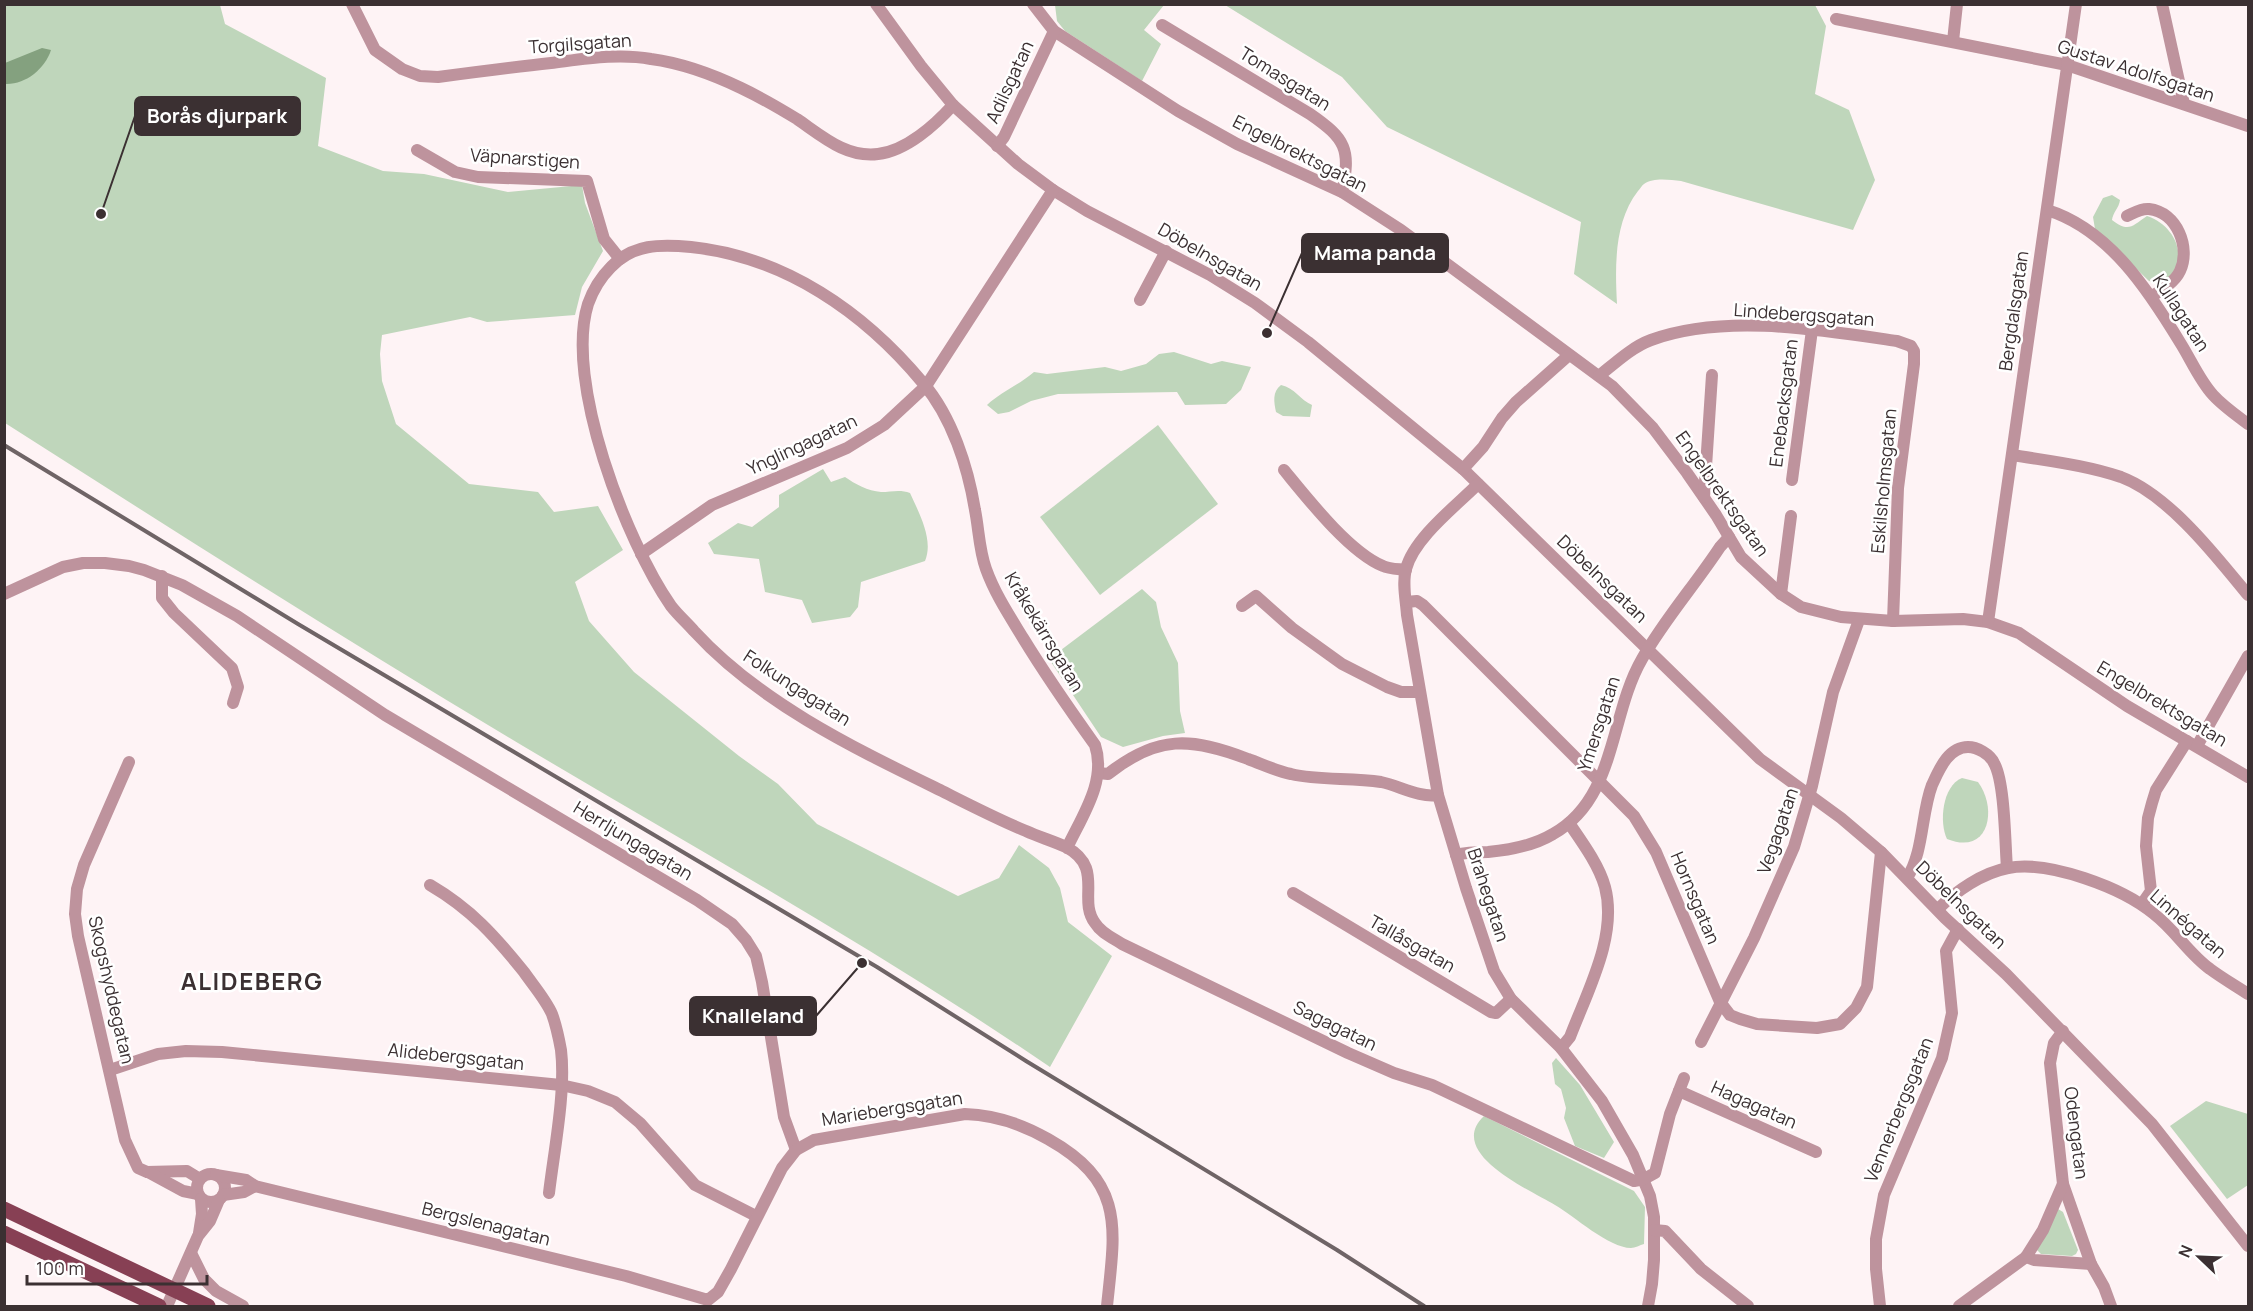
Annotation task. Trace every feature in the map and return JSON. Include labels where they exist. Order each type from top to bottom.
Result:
[{"type":"main road","points":[[4,1209],[208,1306]]},
{"type":"main road","points":[[4,1233],[159,1306]]},
{"type":"street","name":"Torgilsgatan","points":[[352,4],[375,50],[402,69],[420,76],[438,77],[595,58],[653,59],[686,67],[741,88],[834,145],[857,153],[878,154],[890,151],[923,132],[953,105]]},
{"type":"street","name":"Döbelnsgatan","points":[[876,4],[921,66],[953,105],[997,146],[1053,190],[1087,211],[1210,275],[1255,303],[1308,342],[1463,470],[1760,759],[1840,818],[1881,852],[2063,1031],[2152,1124],[2248,1246]]},
{"type":"street","name":"Engelbrektsgatan","points":[[1033,4],[1054,31],[1187,117],[1237,144],[1342,192],[1401,230],[1612,386],[1653,428],[1704,496],[1741,557],[1781,594],[1801,607],[1819,613],[1859,620],[1963,619],[1988,621],[2019,633],[2127,706],[2248,777]]},
{"type":"street","points":[[1953,41],[1957,4]]},
{"type":"street","name":"Bergdalsgatan","points":[[1988,621],[2076,4]]},
{"type":"street","points":[[2162,4],[2184,104]]},
{"type":"street","name":"Gustav Adolfsgatan","points":[[1836,19],[2067,65],[2248,126]]},
{"type":"street","name":"Tomasgatan","points":[[1162,25],[1310,114],[1332,130],[1345,152],[1347,165],[1342,192]]},
{"type":"street","name":"Adilsgatan","points":[[997,146],[1004,137],[1054,31]]},
{"type":"street","name":"Väpnarstigen","points":[[417,150],[455,172],[478,177],[587,181],[604,239],[620,259]]},
{"type":"street","name":"Ynglingagatan","points":[[641,554],[712,505],[847,448],[884,425],[926,386],[1053,190]]},
{"type":"street","points":[[2127,216],[2148,209],[2169,219],[2179,230],[2183,249],[2180,272],[2173,281],[2152,296]]},
{"type":"street","name":"Kullagatan","points":[[2047,210],[2064,215],[2118,257],[2152,296],[2211,394],[2248,424]]},
{"type":"street","name":"Kråkekärrsgatan","points":[[598,283],[620,259],[633,250],[653,245],[710,249],[757,262],[799,280],[842,306],[886,342],[926,386],[950,427],[961,456],[972,490],[979,546],[999,599],[1037,661],[1095,745],[1099,758],[1096,786],[1067,848]]},
{"type":"street","points":[[1140,300],[1166,251]]},
{"type":"street","name":"Folkungagatan","points":[[598,283],[589,301],[585,321],[584,358],[591,416],[598,445],[641,554],[672,607],[708,647],[746,679],[841,739],[1025,831],[1067,848]]},
{"type":"street","name":"Lindebergsgatan","points":[[1599,376],[1631,350],[1651,340],[1688,330],[1736,327],[1812,330],[1897,341],[1911,346]]},
{"type":"street","name":"Enebacksgatan","points":[[1792,480],[1812,330]]},
{"type":"street","name":"Eskilsholmsgatan","points":[[1893,621],[1898,488],[1914,364],[1914,351],[1911,346]]},
{"type":"street","points":[[1463,470],[1516,402],[1569,355]]},
{"type":"street","points":[[1704,496],[1712,375]]},
{"type":"street","points":[[2013,455],[2079,466],[2122,478],[2155,496],[2209,547],[2248,594]]},
{"type":"street","points":[[1284,470],[1325,519],[1359,550],[1384,567],[1406,570]]},
{"type":"street","name":"Brahegatan","points":[[1478,484],[1424,539],[1411,556],[1406,570],[1406,602],[1419,692],[1438,795],[1494,970],[1511,999],[1561,1048],[1602,1101],[1644,1179],[1653,1207],[1654,1230],[1649,1302]]},
{"type":"street","points":[[1781,594],[1791,516]]},
{"type":"street","name":"Ymersgatan","points":[[1456,855],[1526,846],[1555,834],[1569,823],[1590,798],[1600,781],[1612,749],[1628,687],[1648,649],[1729,537]]},
{"type":"street","name":"Herrljungagatan","points":[[4,594],[63,567],[83,563],[129,566],[162,576],[209,598],[385,715],[697,900],[732,924],[756,956],[784,1117],[796,1150]]},
{"type":"street","points":[[162,576],[162,598],[174,613],[231,668],[238,687],[233,704]]},
{"type":"street","points":[[1242,606],[1256,596],[1308,641],[1342,664],[1387,687],[1401,692],[1419,692]]},
{"type":"street","name":"Hornsgatan","points":[[1406,602],[1417,601],[1423,605],[1634,816],[1656,852],[1720,1002],[1730,1015],[1757,1024],[1817,1028],[1840,1024],[1856,1008],[1867,987],[1881,852]]},
{"type":"street","name":"Vegagatan","points":[[1701,1042],[1754,938],[1794,847],[1809,795],[1833,692],[1859,620]]},
{"type":"street","points":[[2142,904],[2151,891],[2146,846],[2148,818],[2156,790],[2192,744],[2248,656]]},
{"type":"street","points":[[1099,773],[1108,774],[1126,759],[1164,744],[1190,743],[1215,746],[1288,774],[1307,778],[1366,780],[1394,785],[1428,796],[1438,795]]},
{"type":"street","points":[[1907,878],[1919,844],[1932,786],[1946,759],[1955,750],[1968,747],[1986,753],[1995,763],[2001,798],[2007,868]]},
{"type":"street","name":"Skogshyddegatan","points":[[129,762],[84,865],[77,889],[75,914],[126,1142],[138,1168],[147,1172]]},
{"type":"street","points":[[1561,1048],[1570,1037],[1604,948],[1609,920],[1609,907],[1600,875],[1569,823]]},
{"type":"street","name":"Sagagatan","points":[[1067,848],[1084,863],[1088,874],[1090,915],[1095,924],[1122,944],[1347,1053],[1394,1074],[1432,1085],[1634,1181],[1644,1179]]},
{"type":"street","name":"Linnégatan","points":[[1938,909],[1977,879],[2007,868],[2037,868],[2074,875],[2142,904],[2175,933],[2208,968],[2248,994]]},
{"type":"street","points":[[430,885],[476,916],[498,939],[532,983],[552,1014],[561,1050],[561,1086],[549,1192]]},
{"type":"street","name":"Tallåsgatan","points":[[1293,893],[1491,1012],[1496,1013],[1511,999]]},
{"type":"street","name":"Vennerbergsgatan","points":[[1880,1306],[1876,1239],[1883,1203],[1942,1058],[1952,1013],[1947,951],[1958,930]]},
{"type":"street","name":"Odengatan","points":[[2063,1031],[2054,1043],[2050,1063],[2063,1184],[2091,1264],[2104,1287],[2111,1306]]},
{"type":"street","name":"Alidebergsgatan","points":[[110,1070],[158,1054],[186,1051],[222,1052],[588,1090],[615,1102],[640,1123],[694,1185],[756,1216]]},
{"type":"street","points":[[1644,1179],[1655,1173],[1670,1114],[1684,1078]]},
{"type":"street","name":"Hagagatan","points":[[1679,1091],[1816,1152]]},
{"type":"street","name":"Mariebergsgatan","points":[[796,1150],[814,1140],[965,1114],[1000,1118],[1040,1135],[1082,1161],[1101,1184],[1113,1225],[1107,1306]]},
{"type":"street","points":[[756,1216],[782,1168],[796,1150]]},
{"type":"street","points":[[147,1172],[188,1171],[200,1179]]},
{"type":"street","points":[[147,1172],[210,1202],[244,1192],[255,1186]]},
{"type":"street","points":[[167,1306],[198,1236],[202,1214],[197,1184],[205,1175],[216,1175],[225,1185],[210,1221],[198,1236]]},
{"type":"street","name":"Bergslenagatan","points":[[216,1175],[246,1180],[255,1186],[626,1276],[708,1300],[718,1292],[756,1216]]},
{"type":"street","points":[[1959,1306],[2026,1257],[2043,1230],[2063,1184]]},
{"type":"street","points":[[1654,1230],[1665,1231],[1701,1269],[1748,1306]]},
{"type":"street","points":[[191,1253],[204,1279],[216,1290],[243,1306]]},
{"type":"street","points":[[2026,1257],[2034,1260],[2091,1264]]},
{"type":"shaded area","points":[[4,5],[220,5],[225,24],[326,78],[318,146],[383,171],[424,174],[508,192],[582,185],[585,203],[603,251],[582,287],[575,315],[487,322],[470,317],[382,335],[380,354],[382,381],[396,424],[469,484],[538,492],[554,512],[598,506],[623,550],[575,582],[589,621],[634,672],[739,756],[778,784],[817,824],[958,896],[999,878],[1019,845],[1049,868],[1060,888],[1068,922],[1112,956],[1050,1067],[855,942],[392,667],[5,423]]},
{"type":"shaded area","points":[[1055,5],[1164,5],[1144,30],[1161,44],[1142,81],[1065,31],[1057,21]]},
{"type":"shaded area","points":[[1225,5],[1815,5],[1826,26],[1815,94],[1849,110],[1875,180],[1853,230],[1681,181],[1652,180],[1642,186],[1630,203],[1620,230],[1616,260],[1617,304],[1574,274],[1581,222],[1387,127],[1342,77]]},
{"type":"shaded area","points":[[42,48],[51,50],[39,69],[27,79],[5,84],[5,63]]},
{"type":"shaded area","points":[[2112,195],[2120,200],[2112,220],[2130,227],[2147,216],[2158,221],[2174,238],[2178,248],[2176,268],[2169,277],[2158,284],[2149,281],[2095,229],[2093,217],[2103,198]]},
{"type":"shaded area","points":[[1174,352],[1211,364],[1222,361],[1251,367],[1241,390],[1226,404],[1185,405],[1177,392],[1058,394],[1031,401],[1009,412],[998,414],[987,405],[1034,372],[1047,374],[1105,367],[1121,371],[1146,364],[1159,354]]},
{"type":"shaded area","points":[[1281,385],[1312,405],[1310,417],[1283,416],[1276,412],[1275,394]]},
{"type":"shaded area","points":[[1158,425],[1218,504],[1100,595],[1040,517]]},
{"type":"shaded area","points":[[823,469],[831,482],[845,477],[871,490],[910,493],[924,527],[928,544],[925,561],[861,582],[858,607],[850,617],[812,623],[802,600],[765,592],[759,559],[714,554],[708,543],[738,523],[752,527],[779,507],[779,495]]},
{"type":"shaded area","points":[[1142,589],[1156,602],[1161,627],[1178,663],[1180,711],[1185,733],[1163,736],[1123,747],[1101,737],[1049,659]]},
{"type":"shaded area","points":[[1962,778],[1978,782],[1988,805],[1988,816],[1981,836],[1961,843],[1947,839],[1943,815],[1950,789]]},
{"type":"shaded area","points":[[1556,1058],[1580,1085],[1614,1142],[1604,1158],[1575,1146],[1564,1118],[1566,1108],[1561,1089],[1555,1084],[1552,1063]]},
{"type":"shaded area","points":[[2206,1101],[2248,1114],[2248,1185],[2227,1199],[2170,1126]]},
{"type":"shaded area","points":[[1484,1116],[1634,1191],[1645,1207],[1644,1244],[1631,1248],[1613,1243],[1496,1169],[1483,1156],[1475,1143],[1475,1130]]},
{"type":"shaded area","points":[[2058,1209],[2063,1212],[2078,1250],[2072,1256],[2041,1254],[2037,1250]]},
{"type":"railway","points":[[4,445],[298,624],[877,967],[1424,1306]]},
{"type":"place","name":"Borås djurpark","points":[[101,214]]},
{"type":"place","name":"Mama panda","points":[[1267,333]]},
{"type":"place","name":"Knalleland","points":[[862,963]]},
{"type":"district","name":"ALIDEBERG","points":[[252,982]]}]
